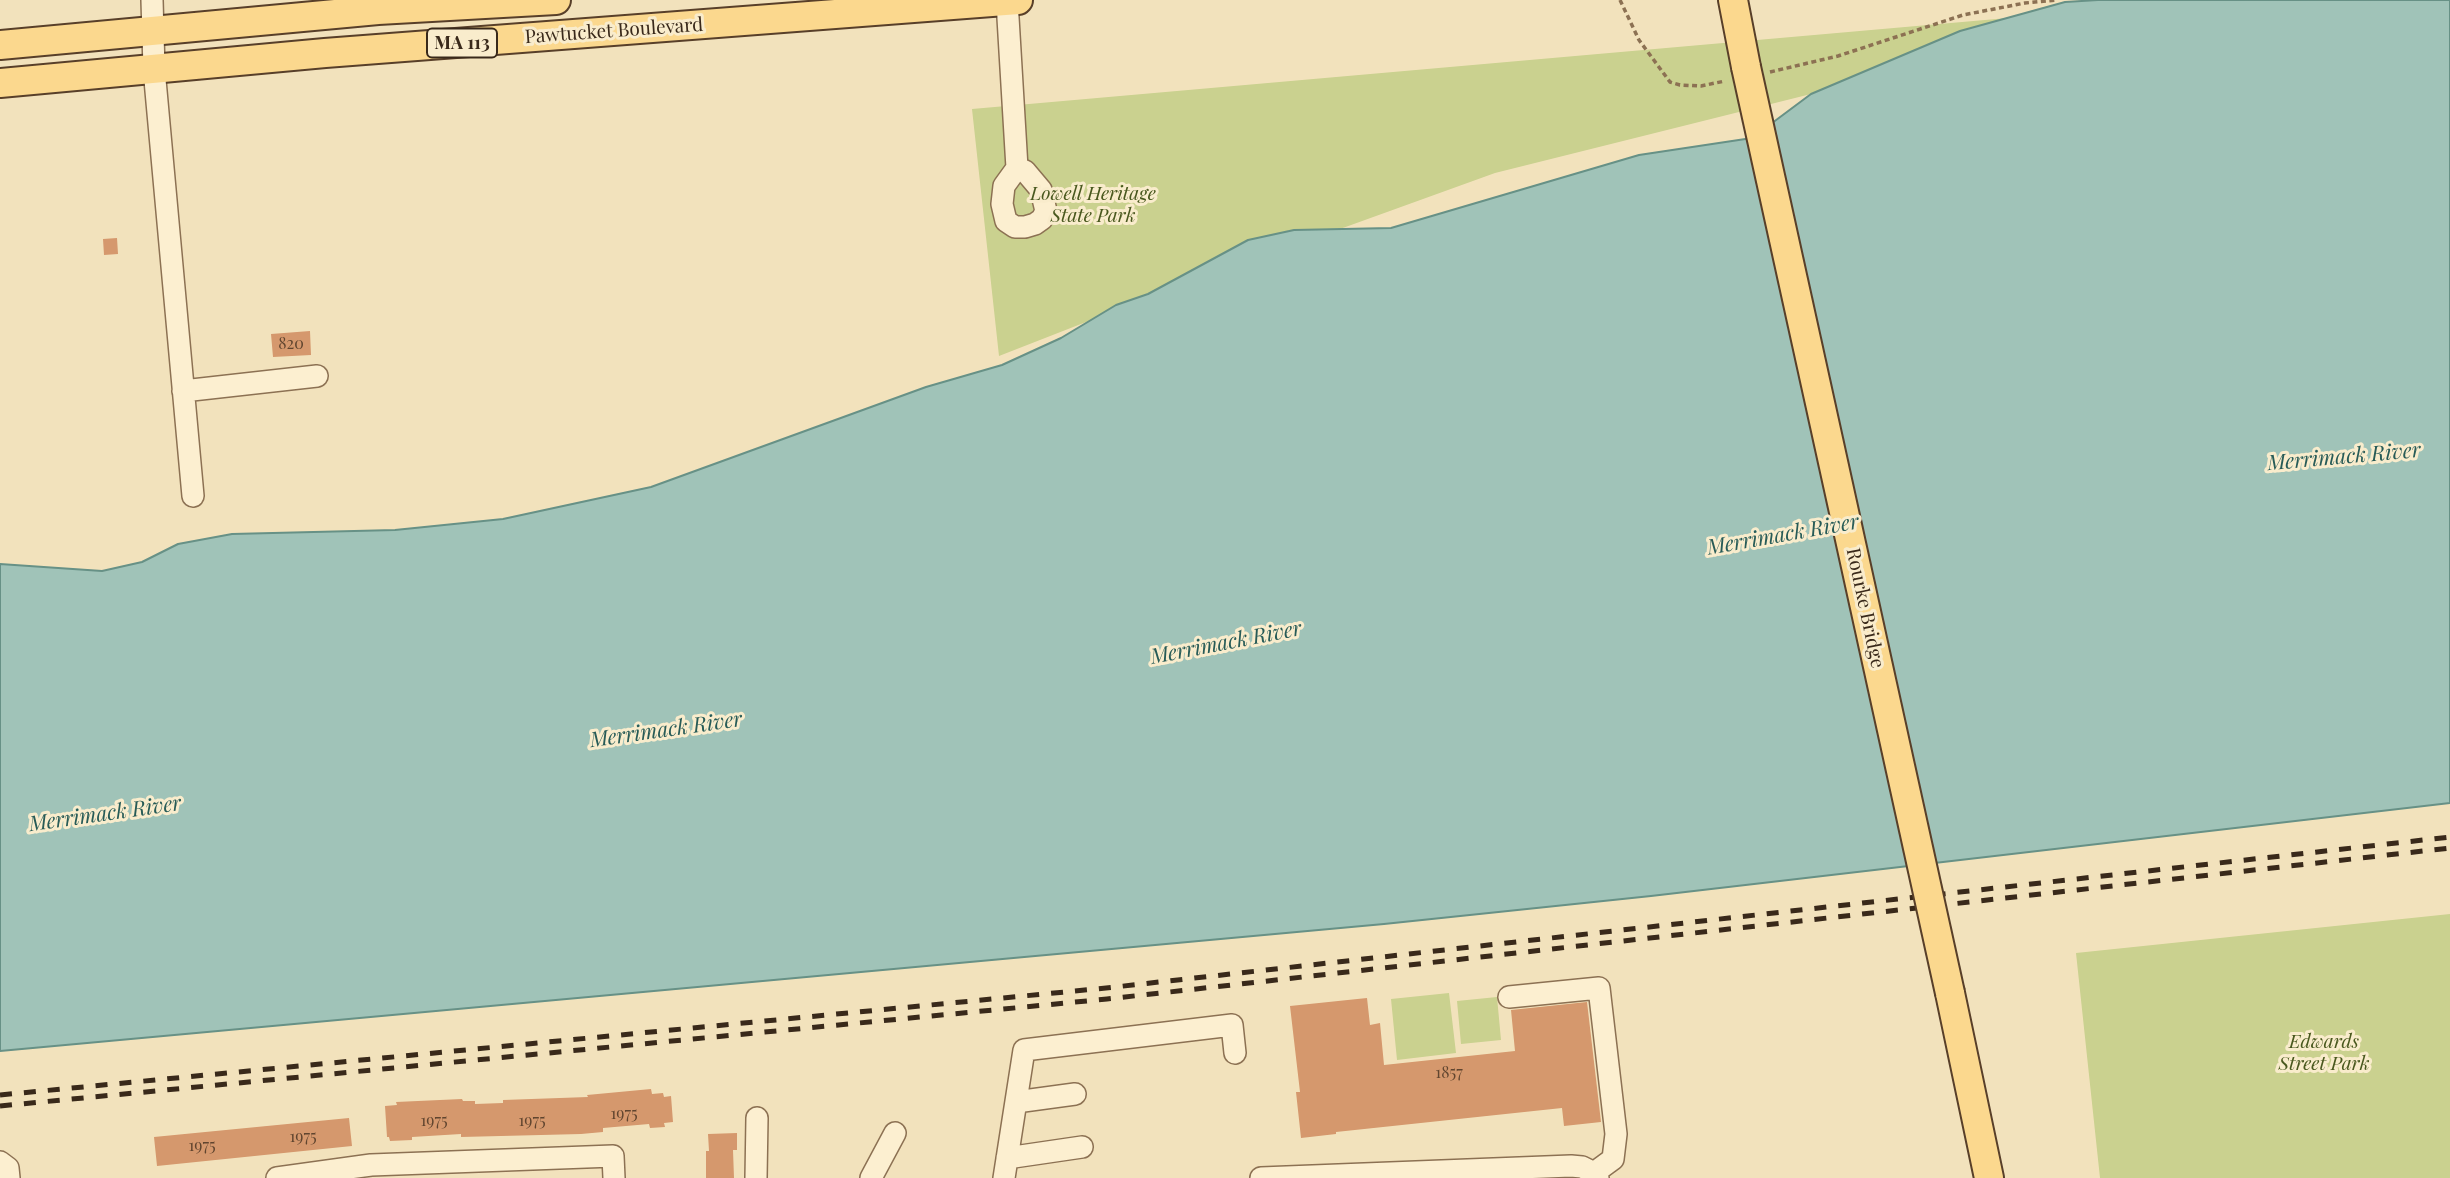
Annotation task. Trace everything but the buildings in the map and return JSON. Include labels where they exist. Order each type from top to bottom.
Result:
[{"type":"main road","name":"Pawtucket Boulevard","points":[[0,45],[377,5],[556,0]]},
{"type":"main road","name":"Rourke Bridge","points":[[1732,0],[1989,1178]]},
{"type":"main road","name":"Rourke Bridge","points":[[1742,38],[1748,12],[1754,0]]},
{"type":"main road","name":"Pawtucket Boulevard","points":[[0,83],[923,4],[1013,1]]},
{"type":"street","points":[[152,0],[154,69],[192,496]]},
{"type":"street","points":[[1013,1],[1017,168]]},
{"type":"street","points":[[183,391],[317,376]]},
{"type":"street","points":[[1261,1178],[1571,1166],[1583,1167],[1596,1175],[1613,1159],[1616,1134],[1599,988],[1509,997]]},
{"type":"street","points":[[1082,1147],[1005,1168],[1024,1050],[1232,1025],[1235,1053]]},
{"type":"street","points":[[1016,1102],[1075,1094]]},
{"type":"street","points":[[756,1178],[757,1118]]},
{"type":"street","points":[[870,1178],[895,1133]]},
{"type":"street","points":[[277,1178],[371,1165],[613,1156],[614,1178]]},
{"type":"street","points":[[0,1163],[8,1168],[9,1178]]},
{"type":"path","points":[[1620,0],[1639,40],[1670,82],[1701,86],[1748,73],[1838,56],[1963,15],[2056,0]]},
{"type":"green space","name":"Lowell Heritage State Park","points":[[2450,0],[1890,75],[1811,94],[1495,173],[1127,306],[999,356],[972,109],[2110,9]]},
{"type":"green space","name":"Edwards Street Park","points":[[2450,914],[2450,1178],[2100,1178],[2076,953]]},
{"type":"green space","points":[[1449,993],[1456,1053],[1397,1060],[1391,999]]},
{"type":"green space","points":[[1497,997],[1501,1040],[1461,1044],[1457,1001]]},
{"type":"water","name":"Merrimack River","points":[[2450,0],[2450,803],[1651,896],[1384,924],[0,1051],[0,564],[102,571],[142,562],[178,544],[232,534],[395,530],[503,519],[651,487],[926,387],[1002,365],[1061,338],[1116,305],[1148,294],[1248,240],[1294,230],[1391,228],[1639,155],[1752,138],[1811,94],[1960,31],[2065,2]]},
{"type":"railway","points":[[0,1095],[1106,988],[2450,837]]},
{"type":"railway","points":[[0,1106],[1107,999],[2450,848]]}]
